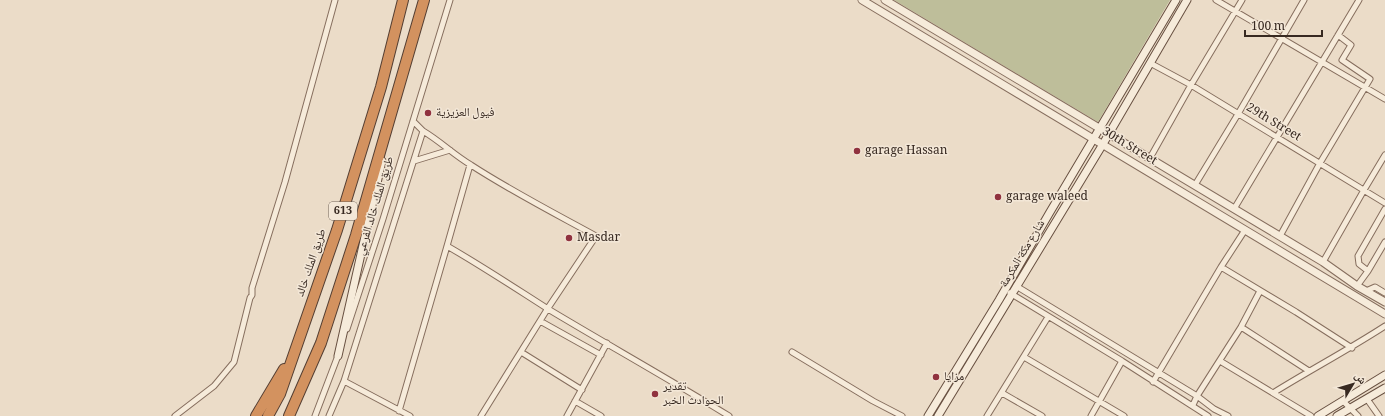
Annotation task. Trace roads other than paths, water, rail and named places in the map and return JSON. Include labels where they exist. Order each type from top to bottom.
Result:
[{"type":"highway","name":"طريق الملك خالد","points":[[268,416],[280,394],[337,230],[381,87],[403,0]]},
{"type":"highway","name":"613","points":[[289,416],[321,343],[356,235],[424,0]]},
{"type":"highway","points":[[256,416],[301,337]]},
{"type":"main road","name":"30th Street","points":[[862,0],[1385,314]]},
{"type":"main road","name":"30th Street","points":[[885,0],[1280,236],[1323,262],[1357,286],[1385,302]]},
{"type":"main road","name":"شارع مكة المكرمة","points":[[928,416],[1005,290],[1099,128],[1176,0]]},
{"type":"main road","name":"شارع مكة المكرمة","points":[[938,416],[1103,144],[1188,0]]},
{"type":"main road","points":[[338,356],[371,212],[395,97]]},
{"type":"main road","points":[[1318,416],[1385,376]]},
{"type":"main road","points":[[1337,416],[1385,388]]},
{"type":"street","points":[[176,416],[214,386],[234,362],[252,295],[252,288],[285,182],[335,0]]},
{"type":"street","name":"طريق الملك خالد الفرعي","points":[[315,416],[338,356],[383,219],[450,0]]},
{"type":"street","points":[[1216,0],[1385,99]]},
{"type":"street","points":[[1150,158],[1191,85],[1242,0]]},
{"type":"street","points":[[1195,185],[1304,0]]},
{"type":"street","points":[[1234,209],[1359,0]]},
{"type":"street","points":[[1280,236],[1320,163],[1370,79],[1342,60],[1351,45],[1338,35]]},
{"type":"street","name":"29th Street","points":[[1150,63],[1191,85],[1385,203]]},
{"type":"street","points":[[413,121],[470,165],[596,236],[548,308],[481,416]]},
{"type":"street","points":[[329,416],[344,381],[424,131]]},
{"type":"street","points":[[414,161],[450,150]]},
{"type":"street","points":[[1323,262],[1385,155]]},
{"type":"street","points":[[400,411],[470,165]]},
{"type":"street","points":[[1368,272],[1359,264],[1358,256],[1385,209]]},
{"type":"street","points":[[1153,382],[1221,267],[1245,230]]},
{"type":"street","points":[[1357,286],[1368,272],[1385,242]]},
{"type":"street","points":[[447,246],[729,416]]},
{"type":"street","points":[[1221,267],[1352,348]]},
{"type":"street","points":[[1016,286],[1197,396],[1214,409],[1228,416]]},
{"type":"street","points":[[1366,291],[1375,287],[1385,293]]},
{"type":"street","points":[[1005,290],[1122,361],[1153,382],[1193,405],[1208,416]]},
{"type":"street","points":[[1193,405],[1197,396],[1241,327],[1260,291]]},
{"type":"street","points":[[987,416],[1048,317]]},
{"type":"street","points":[[540,321],[600,355]]},
{"type":"street","points":[[1273,393],[1309,371],[1352,348],[1385,326]]},
{"type":"street","points":[[1241,327],[1309,371]]},
{"type":"street","points":[[567,416],[607,343]]},
{"type":"street","points":[[521,352],[582,390]]},
{"type":"street","points":[[792,352],[873,401],[902,416]]},
{"type":"street","points":[[1024,357],[1124,416]]},
{"type":"street","points":[[1091,416],[1122,361]]},
{"type":"street","points":[[1220,361],[1311,416]]},
{"type":"street","points":[[344,381],[409,416]]},
{"type":"street","points":[[1002,393],[1042,416]]},
{"type":"street","points":[[1367,399],[1378,416]]},
{"type":"street","points":[[576,401],[601,416]]},
{"type":"street","points":[[1343,401],[1358,416]]},
{"type":"place","name":"فيول العزيزية","points":[[428,113]]},
{"type":"place","name":"garage Hassan","points":[[857,151]]},
{"type":"place","name":"garage waleed","points":[[998,197]]},
{"type":"place","name":"Masdar","points":[[569,238]]},
{"type":"place","name":"مزايا","points":[[936,377]]},
{"type":"place","name":"تقدير الحوادث الخبر","points":[[655,394]]}]
